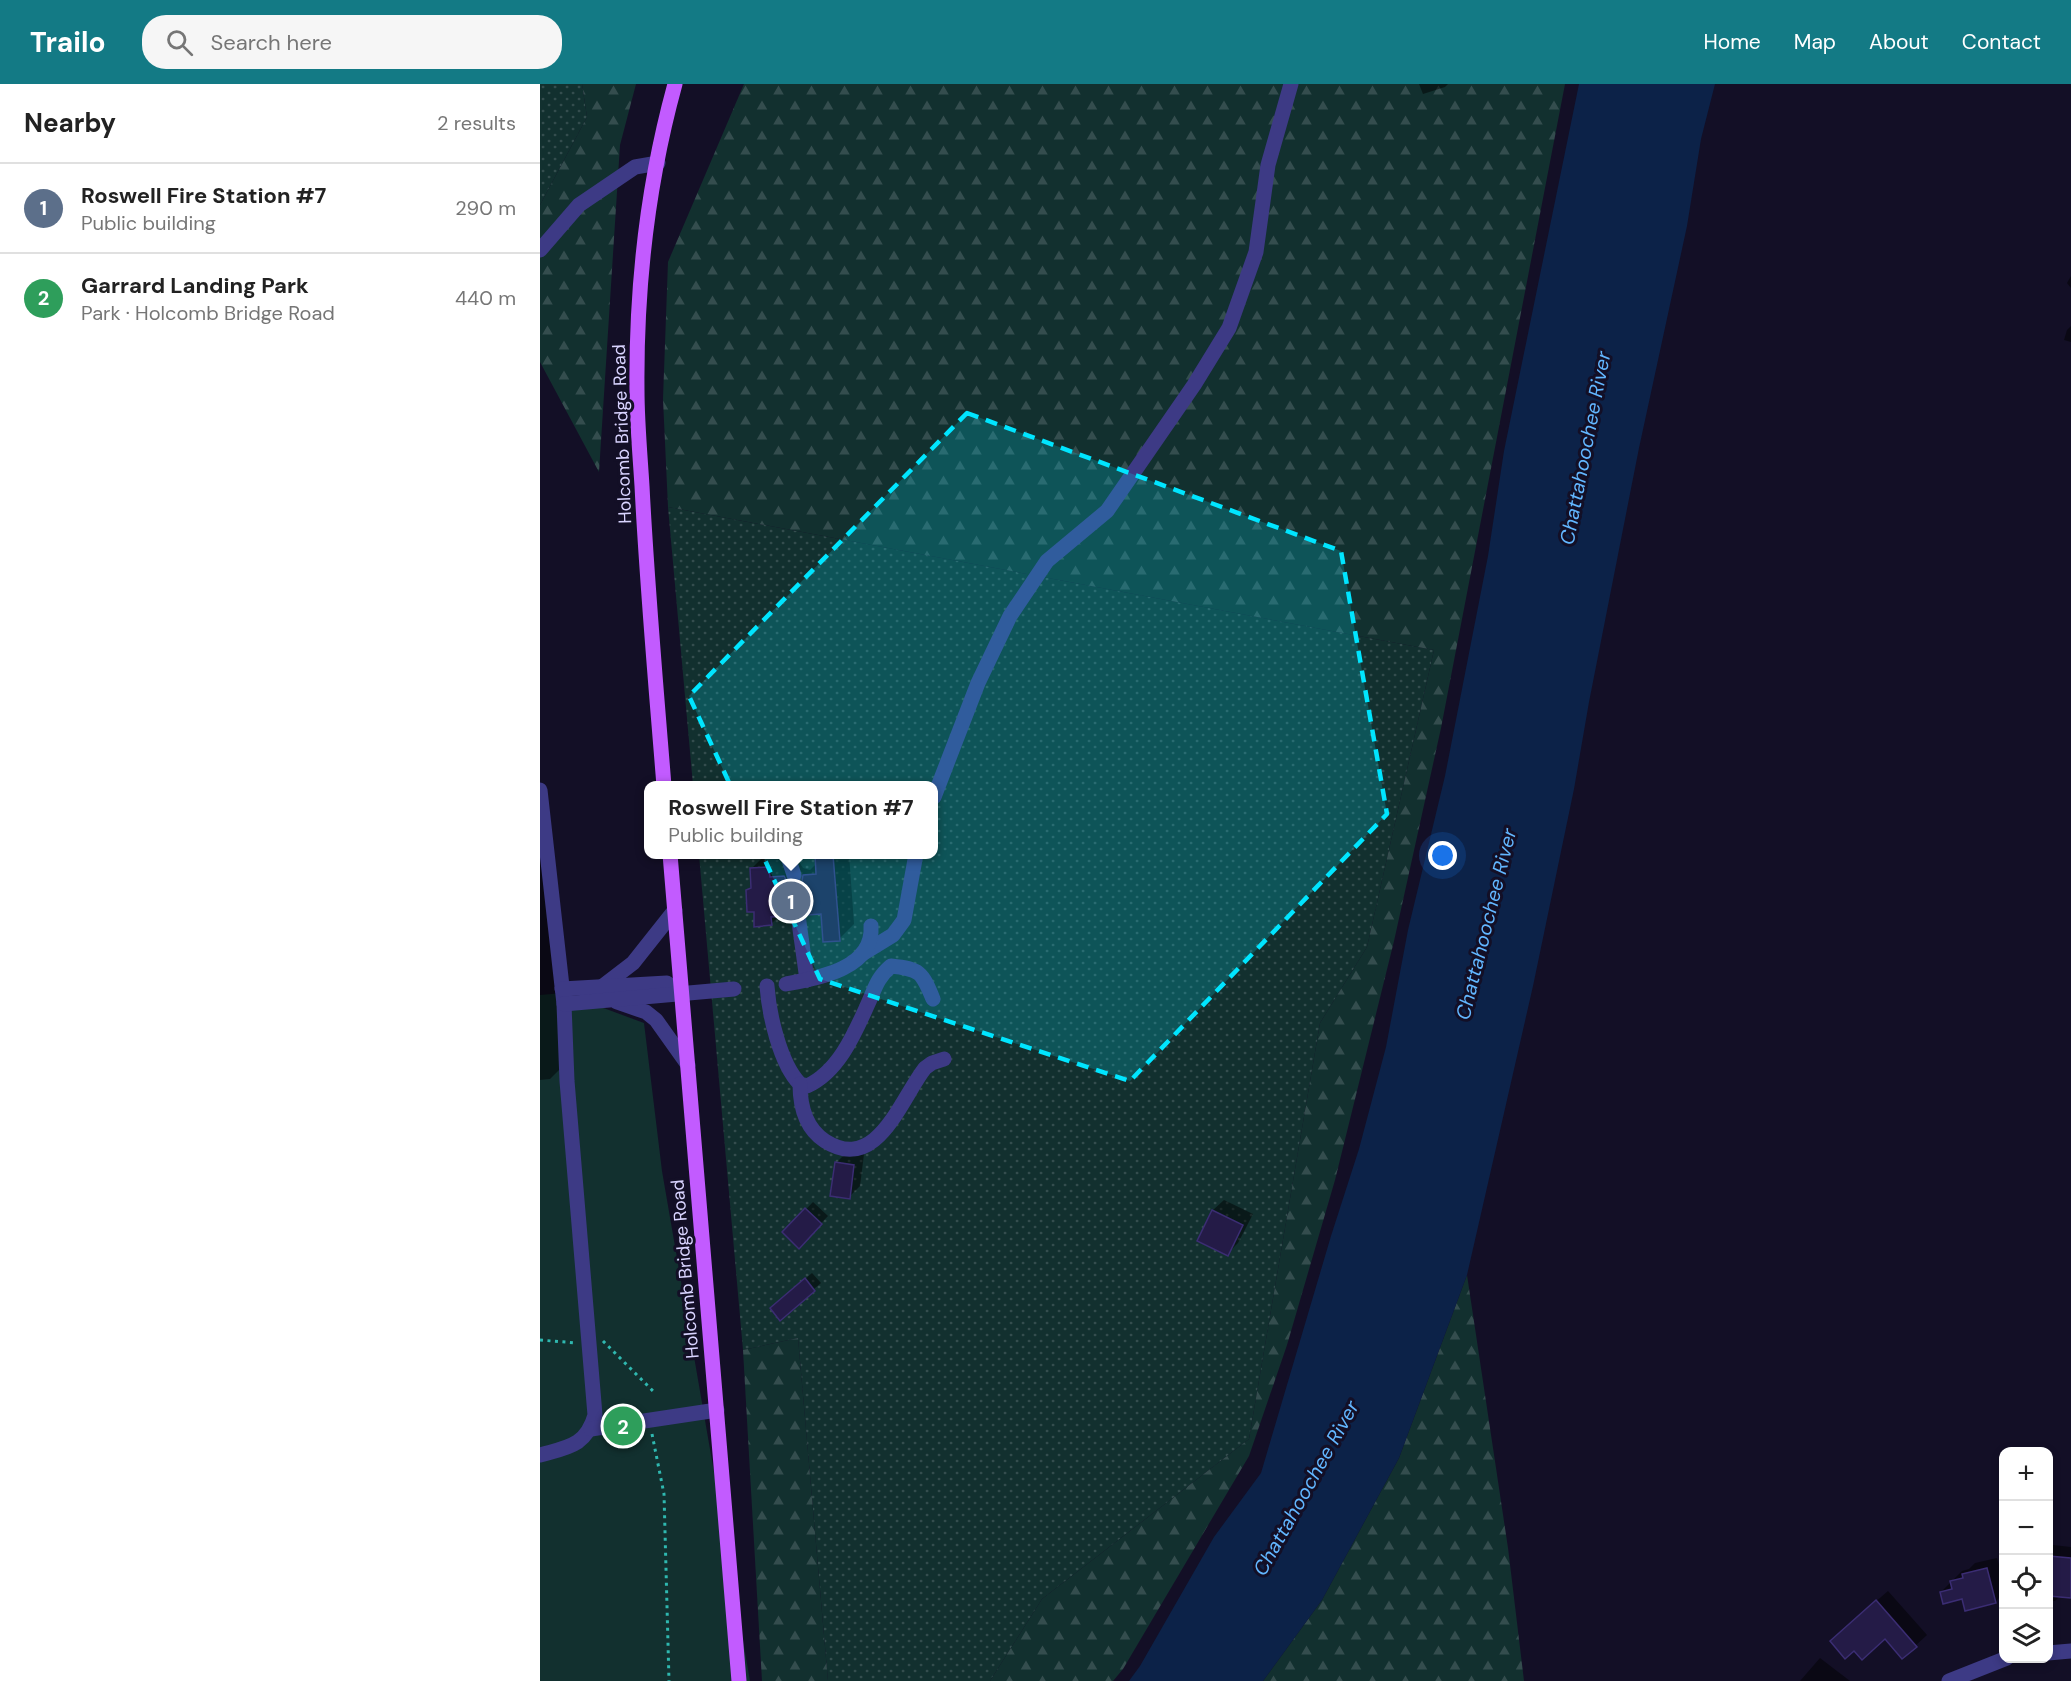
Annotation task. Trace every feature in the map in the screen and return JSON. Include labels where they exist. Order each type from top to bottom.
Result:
[{"type":"main road","name":"Holcomb Bridge Road","points":[[664,781],[645,543],[637,390],[640,299],[647,231],[658,163],[675,84]]},
{"type":"main road","name":"Holcomb Bridge Road","points":[[670,859],[739,1681]]},
{"type":"street","points":[[938,784],[978,683],[1010,616],[1047,561],[1107,511],[1194,385],[1229,328],[1256,252],[1268,165],[1291,84]]},
{"type":"street","points":[[540,250],[579,205],[635,167],[658,163]]},
{"type":"street","points":[[540,790],[564,1004],[567,1081],[595,1405],[591,1429],[573,1446],[540,1455]]},
{"type":"street","points":[[788,859],[794,875]]},
{"type":"street","points":[[786,984],[827,976],[841,970],[893,934],[904,920],[914,859]]},
{"type":"street","points":[[603,986],[633,963],[675,910]]},
{"type":"street","points":[[798,915],[807,980]]},
{"type":"street","points":[[862,954],[869,945],[872,934],[871,926]]},
{"type":"street","points":[[767,986],[768,1005],[787,1067],[800,1084],[807,1086],[828,1072],[847,1046],[880,976],[891,966],[914,968],[920,974],[933,999]]},
{"type":"street","points":[[562,989],[667,983],[682,996]]},
{"type":"street","points":[[564,1004],[734,990]]},
{"type":"street","points":[[611,1000],[646,1012],[656,1020],[688,1065]]},
{"type":"street","points":[[800,1084],[800,1103],[812,1128],[830,1144],[842,1149],[853,1150],[866,1147],[882,1133],[925,1068],[944,1059]]},
{"type":"street","points":[[591,1429],[717,1410]]},
{"type":"street","points":[[2053,1653],[2071,1652]]},
{"type":"street","points":[[1949,1681],[1979,1676],[2000,1663]]},
{"type":"path","points":[[650,1421],[664,1494],[669,1681]]},
{"type":"highlighted area","points":[[967,413],[1341,551],[1387,814],[1130,1081],[820,979],[689,696]]},
{"type":"green space","points":[[540,84],[582,84],[587,117],[540,205]]},
{"type":"green space","points":[[582,84],[636,84],[620,145],[599,472],[540,362],[540,205],[587,117]]},
{"type":"green space","points":[[744,84],[1565,84],[1441,728],[1394,941],[1335,1180],[1287,1345],[1249,1456],[1123,1669],[1113,1681],[990,1681],[1042,1599],[1249,1439],[1320,1023],[1367,947],[1434,650],[668,507],[663,399],[668,262]]},
{"type":"green space","points":[[668,507],[1434,650],[1367,947],[1320,1023],[1249,1439],[1042,1599],[990,1681],[828,1681],[798,1338],[743,1350],[699,859],[938,859],[938,781],[693,781]]},
{"type":"green space","points":[[563,993],[644,1023],[662,1171],[750,1681],[540,1681],[540,995]]},
{"type":"green space","points":[[1467,1275],[1508,1548],[1524,1681],[1263,1681],[1322,1600],[1399,1458]]},
{"type":"green space","points":[[798,1338],[828,1681],[762,1681],[743,1350]]},
{"type":"water","name":"Chattahoochee River","points":[[1579,84],[1715,84],[1701,139],[1687,226],[1639,448],[1574,789],[1533,986],[1467,1275],[1399,1458],[1322,1600],[1263,1681],[1129,1681],[1140,1666],[1214,1537],[1261,1473],[1359,1149],[1386,1047],[1408,930],[1445,776],[1488,556],[1504,451]]},
{"type":"building","points":[[815,859],[833,859],[840,941],[823,942],[821,914],[808,915],[801,906],[792,908],[788,916],[771,917],[772,925],[754,927],[754,912],[747,912],[746,890],[751,888],[750,868],[769,867],[770,877],[784,876],[788,883],[796,884],[802,881],[803,875],[816,874]]},
{"type":"building","points":[[835,1162],[854,1165],[850,1199],[830,1196]]},
{"type":"building","points":[[805,1208],[822,1224],[799,1249],[782,1232]]},
{"type":"building","points":[[1212,1210],[1243,1225],[1228,1256],[1197,1241]]},
{"type":"building","points":[[805,1278],[815,1291],[780,1321],[770,1308]]},
{"type":"building","points":[[2053,1556],[2071,1558],[2071,1598],[2053,1596]]},
{"type":"building","points":[[1987,1568],[1996,1603],[1965,1611],[1962,1599],[1943,1604],[1940,1592],[1952,1589],[1950,1581],[1963,1578],[1962,1574]]},
{"type":"building","points":[[1876,1600],[1917,1647],[1902,1659],[1885,1639],[1862,1660],[1854,1651],[1845,1659],[1830,1641]]},
{"type":"tunnel","points":[[794,875],[798,915]]},
{"type":"place","name":"Roswell Fire Station #7","points":[[791,901]]},
{"type":"place","name":"Garrard Landing Park","points":[[623,1426]]}]
